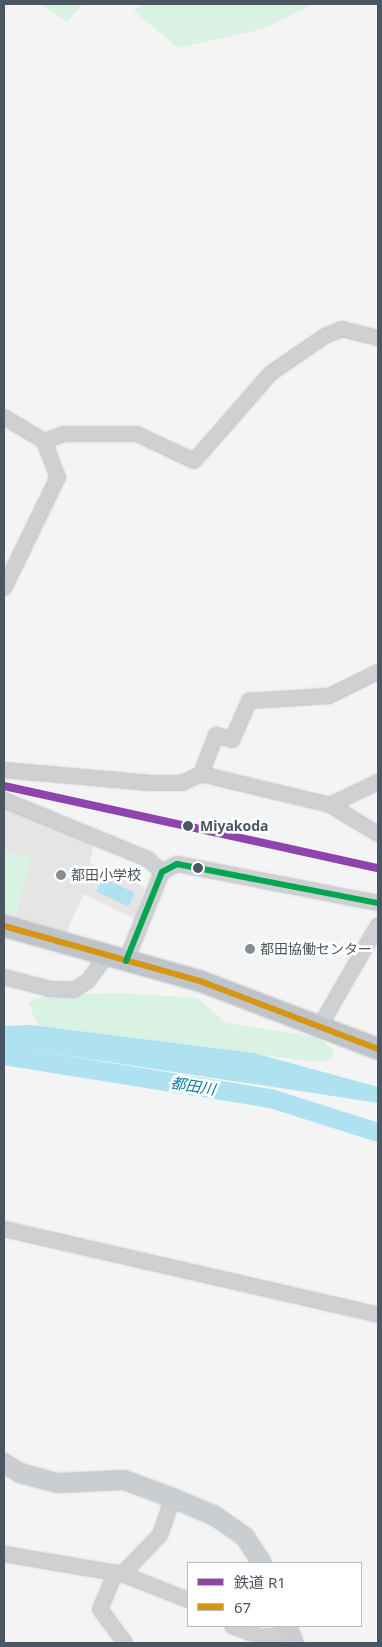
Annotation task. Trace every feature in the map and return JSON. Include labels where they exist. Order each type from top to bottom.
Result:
[{"type":"highway","points":[[4,926],[200,981],[378,1049]]},
{"type":"main road","points":[[4,1463],[20,1473],[58,1484],[124,1480],[173,1498],[215,1516],[245,1537],[261,1562]]},
{"type":"street","points":[[44,441],[64,434],[137,434],[194,462],[271,373],[342,329],[378,338]]},
{"type":"street","points":[[4,417],[44,441],[55,462],[56,488],[4,588]]},
{"type":"street","points":[[201,774],[216,735],[232,740],[249,701],[329,696],[378,672]]},
{"type":"street","points":[[4,770],[158,783],[182,783],[201,774],[330,805],[378,834]]},
{"type":"street","points":[[330,805],[378,782]]},
{"type":"street","points":[[4,800],[148,859],[162,872]]},
{"type":"street","points":[[126,961],[162,872],[177,864],[378,903]]},
{"type":"street","points":[[320,1026],[378,925]]},
{"type":"street","points":[[4,976],[50,989],[74,990],[88,981],[106,956]]},
{"type":"street","points":[[4,1229],[378,1315]]},
{"type":"street","points":[[125,1643],[100,1609],[118,1574],[160,1535],[173,1498]]},
{"type":"street","points":[[4,1554],[118,1574],[187,1600]]},
{"type":"street","points":[[235,1627],[260,1637],[291,1634]]},
{"type":"shaded area","name":"都田小学校","points":[[4,806],[94,844],[90,863],[145,887],[135,919],[84,894],[64,937],[4,919]]},
{"type":"green space","points":[[40,4],[83,4],[67,22]]},
{"type":"green space","points":[[140,4],[314,4],[263,29],[178,48],[134,11]]},
{"type":"green space","points":[[4,851],[31,858],[16,914],[4,911]]},
{"type":"green space","points":[[121,993],[198,998],[226,1023],[316,1037],[333,1049],[332,1059],[318,1062],[38,1026],[28,1003],[45,995]]},
{"type":"water","points":[[103,878],[135,893],[128,906],[97,892]]},
{"type":"water","points":[[31,1025],[254,1053],[378,1087],[378,1103],[17,1048],[4,1051],[4,1026]]},
{"type":"waterway","name":"都田川","points":[[4,1055],[270,1098],[378,1132]]},
{"type":"rail line","name":"R1","points":[[4,786],[378,868]]},
{"type":"transit line","points":[[126,961],[162,872],[177,864],[378,903]]},
{"type":"transit line","name":"67","points":[[4,926],[200,981],[378,1049]]},
{"type":"place","name":"Miyakoda","points":[[188,826]]},
{"type":"place","name":"都田小学校","points":[[61,875]]},
{"type":"place","name":"都田協働センター","points":[[250,949]]}]
